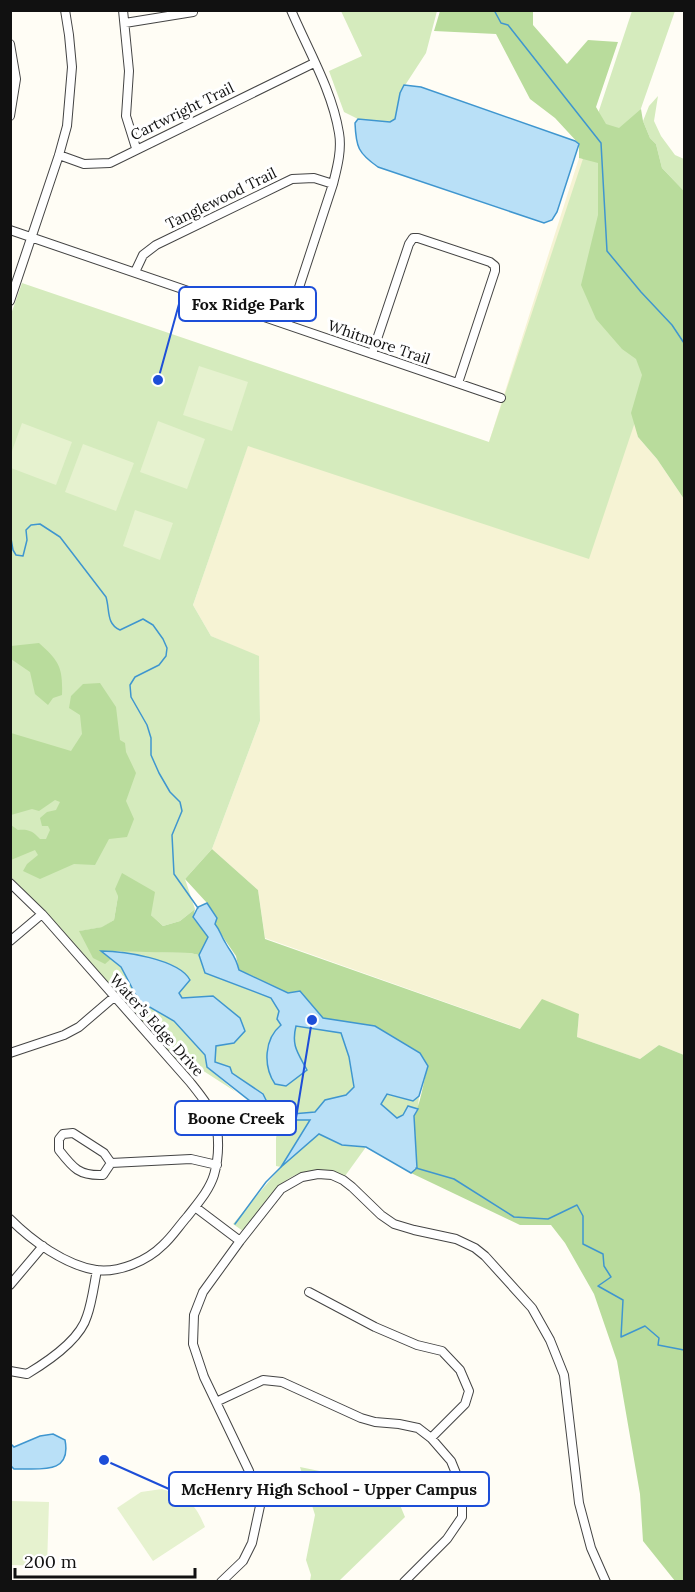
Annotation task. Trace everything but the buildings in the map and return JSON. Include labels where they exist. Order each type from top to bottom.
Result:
[{"type":"street","points":[[10,301],[67,126],[72,67],[64,10]]},
{"type":"street","points":[[123,10],[129,70],[126,116],[136,148]]},
{"type":"street","points":[[287,324],[339,160],[339,135],[332,103],[291,10]]},
{"type":"street","points":[[124,23],[193,12]]},
{"type":"street","points":[[10,44],[16,79],[10,116]]},
{"type":"street","name":"Cartwright Trail","points":[[59,155],[84,164],[110,163],[136,148],[314,63]]},
{"type":"street","name":"Tanglewood Trail","points":[[135,272],[143,255],[156,245],[292,179],[314,178],[333,184]]},
{"type":"street","name":"Whitmore Trail","points":[[10,230],[501,398]]},
{"type":"street","points":[[372,354],[413,238],[490,262],[495,266],[495,271],[458,383]]},
{"type":"street","name":"Water’s Edge Drive","points":[[10,883],[42,914],[190,1082],[210,1107],[217,1129],[217,1165],[213,1177],[195,1207],[164,1245],[148,1257],[123,1268],[97,1270]]},
{"type":"street","points":[[10,941],[42,914]]},
{"type":"street","points":[[10,1053],[64,1035],[79,1027],[114,997]]},
{"type":"street","points":[[73,1133],[104,1153],[111,1163],[103,1175],[87,1176],[58,1150],[59,1139],[63,1134],[73,1133]]},
{"type":"street","points":[[111,1163],[191,1159],[217,1165]]},
{"type":"street","points":[[221,1581],[243,1562],[257,1526],[260,1506],[249,1471],[204,1377],[193,1344],[194,1315],[203,1293],[240,1241],[286,1185],[312,1174],[332,1175],[343,1180],[394,1224],[456,1239],[475,1248],[532,1308],[550,1340],[564,1375],[579,1503],[591,1548],[606,1581]]},
{"type":"street","points":[[195,1207],[240,1241]]},
{"type":"street","points":[[10,1220],[42,1246],[66,1260],[97,1270],[87,1317],[80,1332],[44,1364],[27,1374],[10,1371]]},
{"type":"street","points":[[10,1286],[42,1246]]},
{"type":"street","points":[[309,1292],[375,1327],[417,1345],[442,1351],[460,1370],[469,1391],[465,1404],[431,1438]]},
{"type":"street","points":[[216,1402],[263,1380],[282,1382],[362,1418],[418,1428],[431,1438],[451,1461],[462,1488],[462,1517],[447,1539],[404,1581]]},
{"type":"shaded area","points":[[579,158],[598,163],[622,349],[638,437],[657,459],[684,499],[684,1055],[659,1045],[640,1059],[577,1037],[579,1014],[521,1029],[265,938],[258,890],[212,849],[260,721],[259,657],[211,636],[193,605],[248,445],[489,442]]},
{"type":"green space","points":[[341,11],[437,11],[426,53],[400,93],[395,119],[390,123],[358,119],[344,112],[329,71],[362,56]]},
{"type":"green space","points":[[440,11],[531,11],[533,12],[533,25],[567,64],[588,40],[618,42],[596,107],[606,124],[619,128],[641,109],[650,138],[656,144],[662,168],[684,191],[684,499],[657,459],[638,437],[631,413],[642,375],[636,359],[622,349],[596,319],[581,285],[598,215],[598,163],[579,158],[579,144],[555,118],[530,99],[496,34],[434,31]]},
{"type":"green space","points":[[632,11],[675,11],[617,177],[684,276],[589,559],[248,446],[193,605],[211,636],[259,656],[260,721],[212,849],[185,879],[195,909],[180,921],[163,926],[151,915],[118,896],[114,920],[103,927],[80,931],[105,963],[111,959],[121,967],[139,1001],[174,1021],[205,1055],[207,1067],[236,1092],[188,1061],[180,1063],[11,877],[10,317],[22,283],[489,442]]},
{"type":"green space","points":[[658,96],[654,121],[661,136],[675,155],[684,159],[684,191],[662,168],[656,144],[650,138],[643,121],[649,106]]},
{"type":"green space","points":[[199,366],[248,382],[232,431],[183,415]]},
{"type":"green space","points":[[158,421],[205,439],[187,489],[140,472]]},
{"type":"green space","points":[[22,423],[72,442],[56,485],[11,468],[11,454]]},
{"type":"green space","points":[[83,444],[134,463],[116,511],[65,492]]},
{"type":"green space","points":[[135,510],[173,523],[160,560],[123,546]]},
{"type":"green space","points":[[39,643],[55,660],[62,678],[62,695],[53,698],[48,705],[35,694],[30,672],[11,659],[11,646]]},
{"type":"green space","points":[[100,683],[116,707],[120,740],[125,743],[126,752],[136,773],[126,801],[134,819],[127,837],[109,839],[95,865],[74,864],[40,879],[23,871],[27,864],[38,855],[35,850],[11,860],[11,825],[18,830],[30,831],[40,839],[46,839],[50,830],[48,826],[42,826],[40,818],[47,812],[56,810],[60,802],[55,800],[39,811],[32,809],[11,815],[11,733],[71,751],[82,734],[80,715],[69,708],[71,696],[83,684]]},
{"type":"green space","points":[[212,849],[258,890],[265,939],[520,1029],[542,999],[579,1014],[577,1037],[640,1059],[659,1045],[684,1055],[684,1581],[675,1581],[643,1541],[640,1494],[617,1361],[594,1294],[565,1243],[551,1225],[520,1225],[411,1173],[417,1168],[414,1115],[428,1066],[375,1026],[323,1018],[300,991],[288,993],[239,970],[236,956],[214,924],[217,918],[185,879]]},
{"type":"green space","points":[[122,873],[155,892],[151,915],[163,926],[180,921],[195,909],[193,918],[208,937],[199,955],[102,951],[111,959],[105,964],[93,958],[79,931],[102,927],[114,920],[118,896],[115,889]]},
{"type":"green space","points":[[121,951],[199,955],[205,973],[271,998],[279,1011],[281,1025],[307,1070],[295,1044],[296,1026],[342,1033],[354,1087],[346,1095],[325,1100],[316,1112],[292,1114],[267,1102],[263,1093],[232,1073],[230,1067],[215,1062],[216,1046],[234,1043],[213,996],[182,998],[179,993]]},
{"type":"green space","points":[[386,1094],[413,1101],[419,1096],[418,1109],[408,1106],[403,1115],[397,1118],[381,1104]]},
{"type":"green space","points":[[280,1120],[310,1120],[283,1164],[319,1134],[342,1145],[366,1147],[345,1176],[309,1171],[284,1182],[274,1191],[243,1231],[233,1224],[281,1167],[276,1166],[276,1138]]},
{"type":"green space","points":[[300,1467],[392,1486],[405,1517],[339,1581],[310,1581],[311,1575],[306,1560],[315,1515]]},
{"type":"green space","points":[[162,1489],[178,1495],[194,1506],[205,1527],[153,1561],[117,1508],[141,1492]]},
{"type":"green space","points":[[11,1501],[49,1502],[47,1566],[11,1565]]},
{"type":"water","points":[[404,85],[421,87],[579,144],[557,212],[552,220],[544,223],[378,167],[366,158],[357,144],[355,123],[358,119],[390,122],[395,119],[400,93]]},
{"type":"water","points":[[207,903],[217,918],[215,924],[235,958],[239,970],[288,993],[300,991],[323,1018],[375,1026],[420,1053],[428,1066],[419,1096],[413,1101],[387,1094],[381,1104],[397,1118],[403,1115],[408,1106],[418,1109],[414,1116],[417,1168],[411,1173],[366,1147],[342,1145],[319,1134],[281,1167],[310,1120],[280,1120],[260,1109],[207,1067],[205,1055],[174,1021],[139,1001],[121,967],[101,951],[150,958],[175,967],[190,980],[179,993],[182,998],[213,996],[240,1018],[245,1031],[234,1043],[216,1046],[215,1062],[230,1067],[232,1073],[263,1094],[267,1102],[292,1114],[315,1112],[325,1100],[346,1095],[354,1087],[349,1057],[341,1033],[296,1026],[295,1044],[307,1070],[286,1086],[275,1084],[268,1069],[267,1053],[271,1038],[281,1025],[277,1019],[279,1011],[271,998],[205,973],[199,955],[208,937],[193,917],[198,907]]},
{"type":"water","points":[[53,1434],[65,1440],[66,1452],[58,1465],[43,1469],[14,1469],[11,1466],[11,1444],[14,1447],[40,1436]]},
{"type":"waterway","points":[[494,10],[501,23],[508,25],[601,143],[607,251],[672,325],[684,343]]},
{"type":"waterway","points":[[10,533],[13,550],[16,555],[23,556],[27,540],[26,530],[31,525],[40,524],[60,537],[106,597],[112,624],[120,630],[143,619],[153,625],[163,639],[167,648],[166,656],[159,665],[135,677],[130,685],[131,697],[147,725],[151,738],[151,755],[159,773],[170,792],[180,802],[182,811],[172,835],[174,874],[198,908]]},
{"type":"waterway","points":[[235,1224],[266,1182],[281,1167]]},
{"type":"waterway","points":[[416,1168],[454,1179],[514,1217],[548,1219],[577,1205],[583,1216],[583,1244],[603,1254],[604,1266],[611,1277],[598,1286],[623,1300],[621,1337],[645,1326],[659,1338],[658,1345],[684,1350]]},
{"type":"place","name":"Fox Ridge Park","points":[[158,380]]},
{"type":"place","name":"Boone Creek","points":[[312,1020]]},
{"type":"place","name":"McHenry High School - Upper Campus","points":[[104,1460]]}]
